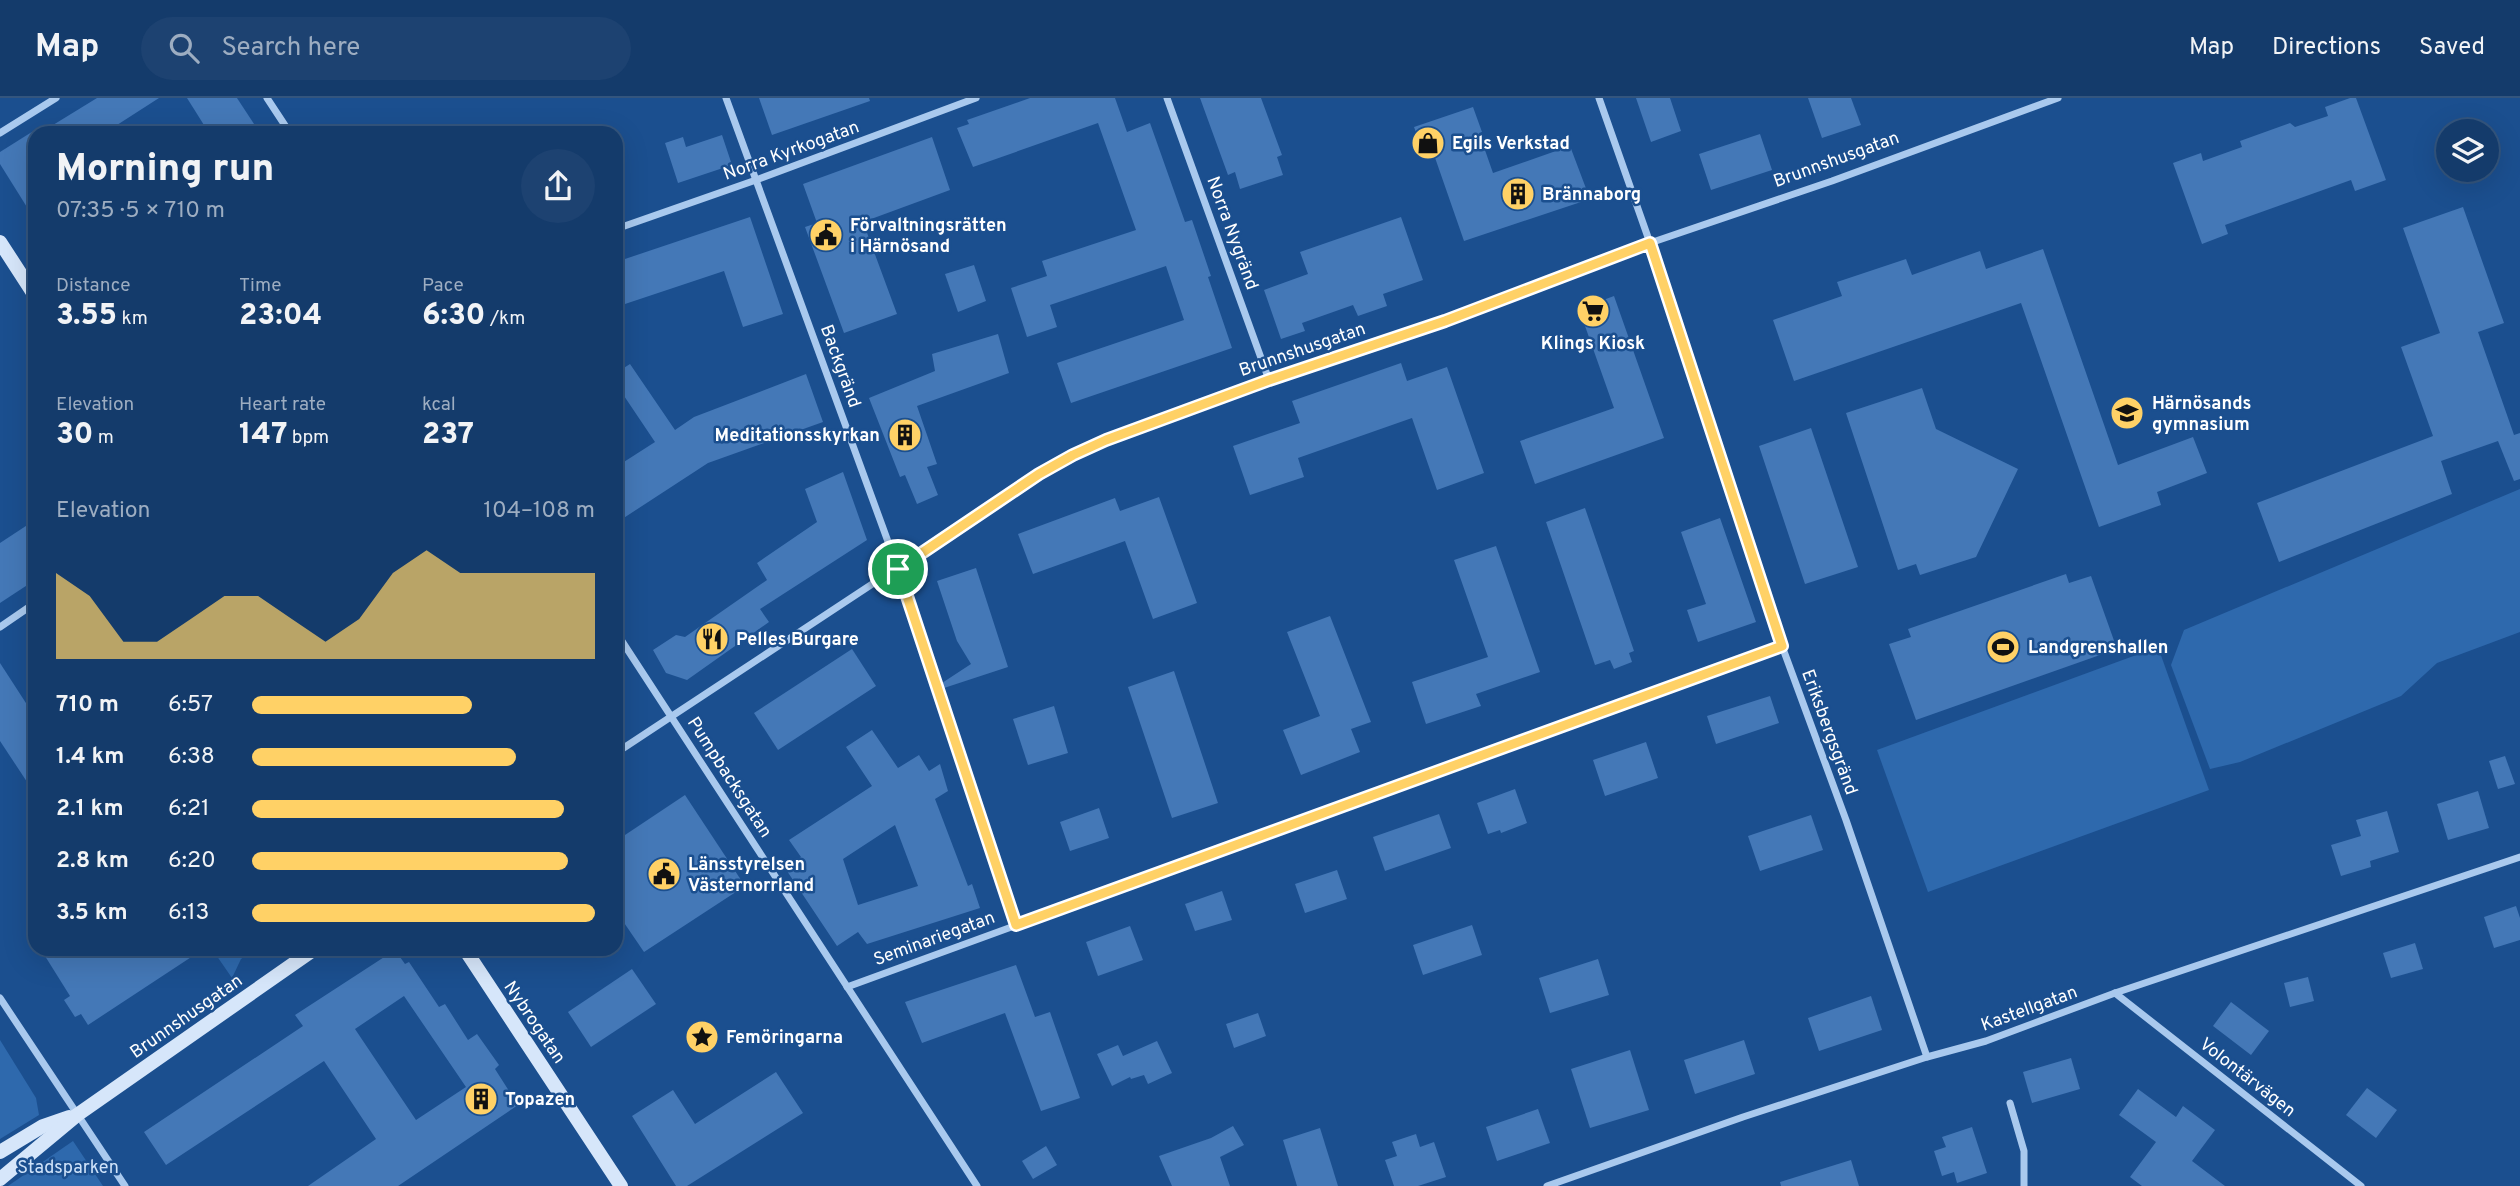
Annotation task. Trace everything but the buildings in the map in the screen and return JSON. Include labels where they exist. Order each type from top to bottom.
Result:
[{"type":"main road","points":[[0,242],[28,285]]},
{"type":"main road","name":"Brunnshusgatan","points":[[0,1179],[77,1115],[306,956]]},
{"type":"main road","name":"Nybrogatan","points":[[469,956],[621,1186]]},
{"type":"main road","name":"Brunnshusgatan","points":[[0,1152],[43,1126],[77,1115]]},
{"type":"street","points":[[0,133],[56,98]]},
{"type":"street","points":[[267,98],[285,126]]},
{"type":"street","name":"Backgränd","points":[[726,98],[898,569],[1016,925]]},
{"type":"street","name":"Norra Kyrkogatan","points":[[623,227],[757,180],[976,98]]},
{"type":"street","name":"Norra Nygränd","points":[[1167,98],[1269,380]]},
{"type":"street","name":"Eriksbergsgränd","points":[[1599,98],[1650,243],[1782,646],[1846,820],[1927,1057]]},
{"type":"street","points":[[2031,98],[2034,107]]},
{"type":"street","name":"Brunnshusgatan","points":[[623,748],[1039,474],[1106,440],[1269,380],[1445,321],[1650,243],[1832,181],[2058,98]]},
{"type":"street","points":[[0,627],[28,608]]},
{"type":"street","name":"Pumpbacksgatan","points":[[623,643],[976,1186]]},
{"type":"street","name":"Seminariegatan","points":[[847,987],[1782,646]]},
{"type":"street","name":"Kastellgatan","points":[[1552,1185],[1743,1117],[1927,1057],[1986,1041],[2115,993],[2520,857]]},
{"type":"street","name":"Volontärvägen","points":[[2115,993],[2351,1183],[2361,1186]]},
{"type":"street","points":[[0,998],[125,1186]]},
{"type":"street","points":[[2010,1103],[2024,1152],[2024,1186]]},
{"type":"green space","points":[[2520,489],[2520,632],[2437,663],[2401,696],[2240,762],[2210,769],[2171,665],[2184,630]]},
{"type":"green space","points":[[2158,647],[2209,790],[1928,892],[1877,750]]},
{"type":"green space","points":[[217,956],[245,956],[232,978]]},
{"type":"green space","points":[[0,1040],[36,1098],[39,1115],[0,1139]]},
{"type":"green space","name":"Stadsparken","points":[[73,1141],[103,1186],[8,1186]]},
{"type":"place","name":"Egils Verkstad","points":[[1428,143]]},
{"type":"place","name":"Brännaborg","points":[[1518,194]]},
{"type":"place","name":"Förvaltningsrätten i Härnösand","points":[[826,235]]},
{"type":"place","name":"Klings Kiosk","points":[[1593,311]]},
{"type":"place","name":"Härnösands gymnasium","points":[[2127,413]]},
{"type":"place","name":"Meditationsskyrkan","points":[[905,435]]},
{"type":"place","name":"Pelles Burgare","points":[[712,639]]},
{"type":"place","name":"Landgrenshallen","points":[[2003,647]]},
{"type":"place","name":"Länsstyrelsen Västernorrland","points":[[664,874]]},
{"type":"place","name":"Femöringarna","points":[[702,1037]]},
{"type":"place","name":"Topazen","points":[[481,1099]]},
{"type":"route","points":[[1650,243],[1782,646],[1016,925],[898,569],[1039,474],[1106,440],[1269,380],[1445,321],[1650,243]]}]
